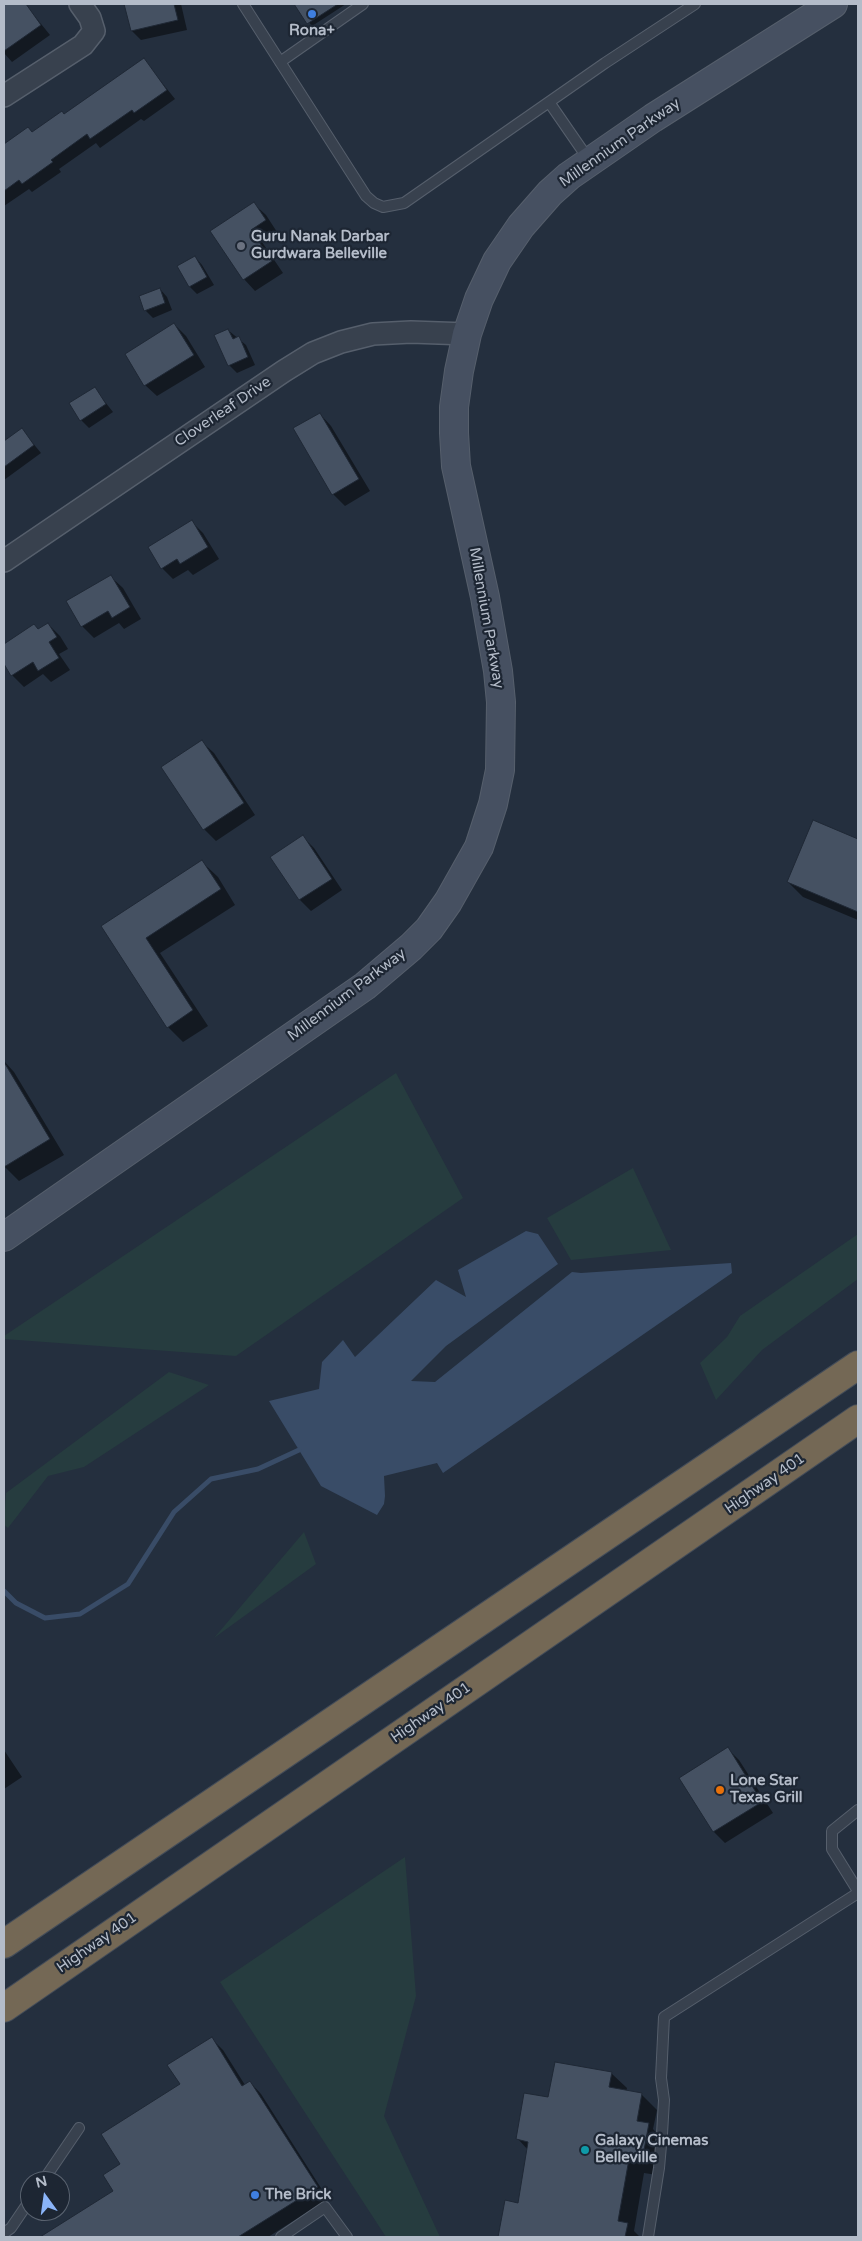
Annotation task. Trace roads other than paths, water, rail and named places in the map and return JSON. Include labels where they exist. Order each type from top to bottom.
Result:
[{"type":"highway","points":[[4,1944],[858,1366]]},
{"type":"highway","name":"Highway 401","points":[[4,2008],[858,1419]]},
{"type":"street","points":[[4,96],[83,45],[94,31],[90,18],[80,4]]},
{"type":"street","name":"Millennium Parkway","points":[[4,1237],[335,1007],[392,964],[429,929],[453,894],[479,847],[493,804],[500,770],[501,702],[493,640],[456,466],[454,407],[467,334],[488,278],[521,226],[550,192],[589,161],[833,4]]},
{"type":"street","name":"Cloverleaf Drive","points":[[4,561],[276,376],[313,353],[341,342],[373,334],[411,332],[467,334]]},
{"type":"lane","points":[[242,4],[366,196],[374,203],[383,207],[404,203],[549,102],[695,4]]},
{"type":"lane","points":[[280,62],[363,4]]},
{"type":"lane","points":[[549,102],[589,161]]},
{"type":"lane","points":[[648,2237],[659,2168],[662,2134],[664,2100],[661,2078],[664,2017],[858,1892],[832,1849],[832,1831],[858,1810]]},
{"type":"lane","points":[[50,2171],[79,2128]]},
{"type":"lane","points":[[280,2237],[326,2207],[347,2237]]},
{"type":"lane","points":[[4,2233],[11,2228],[20,2215]]},
{"type":"water","points":[[526,1231],[538,1234],[558,1264],[446,1346],[411,1381],[435,1382],[572,1272],[581,1273],[731,1263],[732,1273],[443,1473],[437,1463],[384,1476],[384,1504],[377,1515],[321,1486],[269,1401],[319,1389],[322,1362],[343,1340],[355,1357],[436,1280],[466,1297],[458,1270]]},
{"type":"waterway","points":[[4,1591],[16,1603],[45,1618],[80,1614],[128,1584],[174,1512],[211,1479],[258,1469],[299,1450]]},
{"type":"place","name":"Rona+","points":[[312,14]]},
{"type":"place","name":"Guru Nanak Darbar Gurdwara Belleville","points":[[241,246]]},
{"type":"place","name":"Lone Star Texas Grill","points":[[720,1790]]},
{"type":"place","name":"Galaxy Cinemas Belleville","points":[[585,2150]]},
{"type":"place","name":"The Brick","points":[[255,2195]]}]
